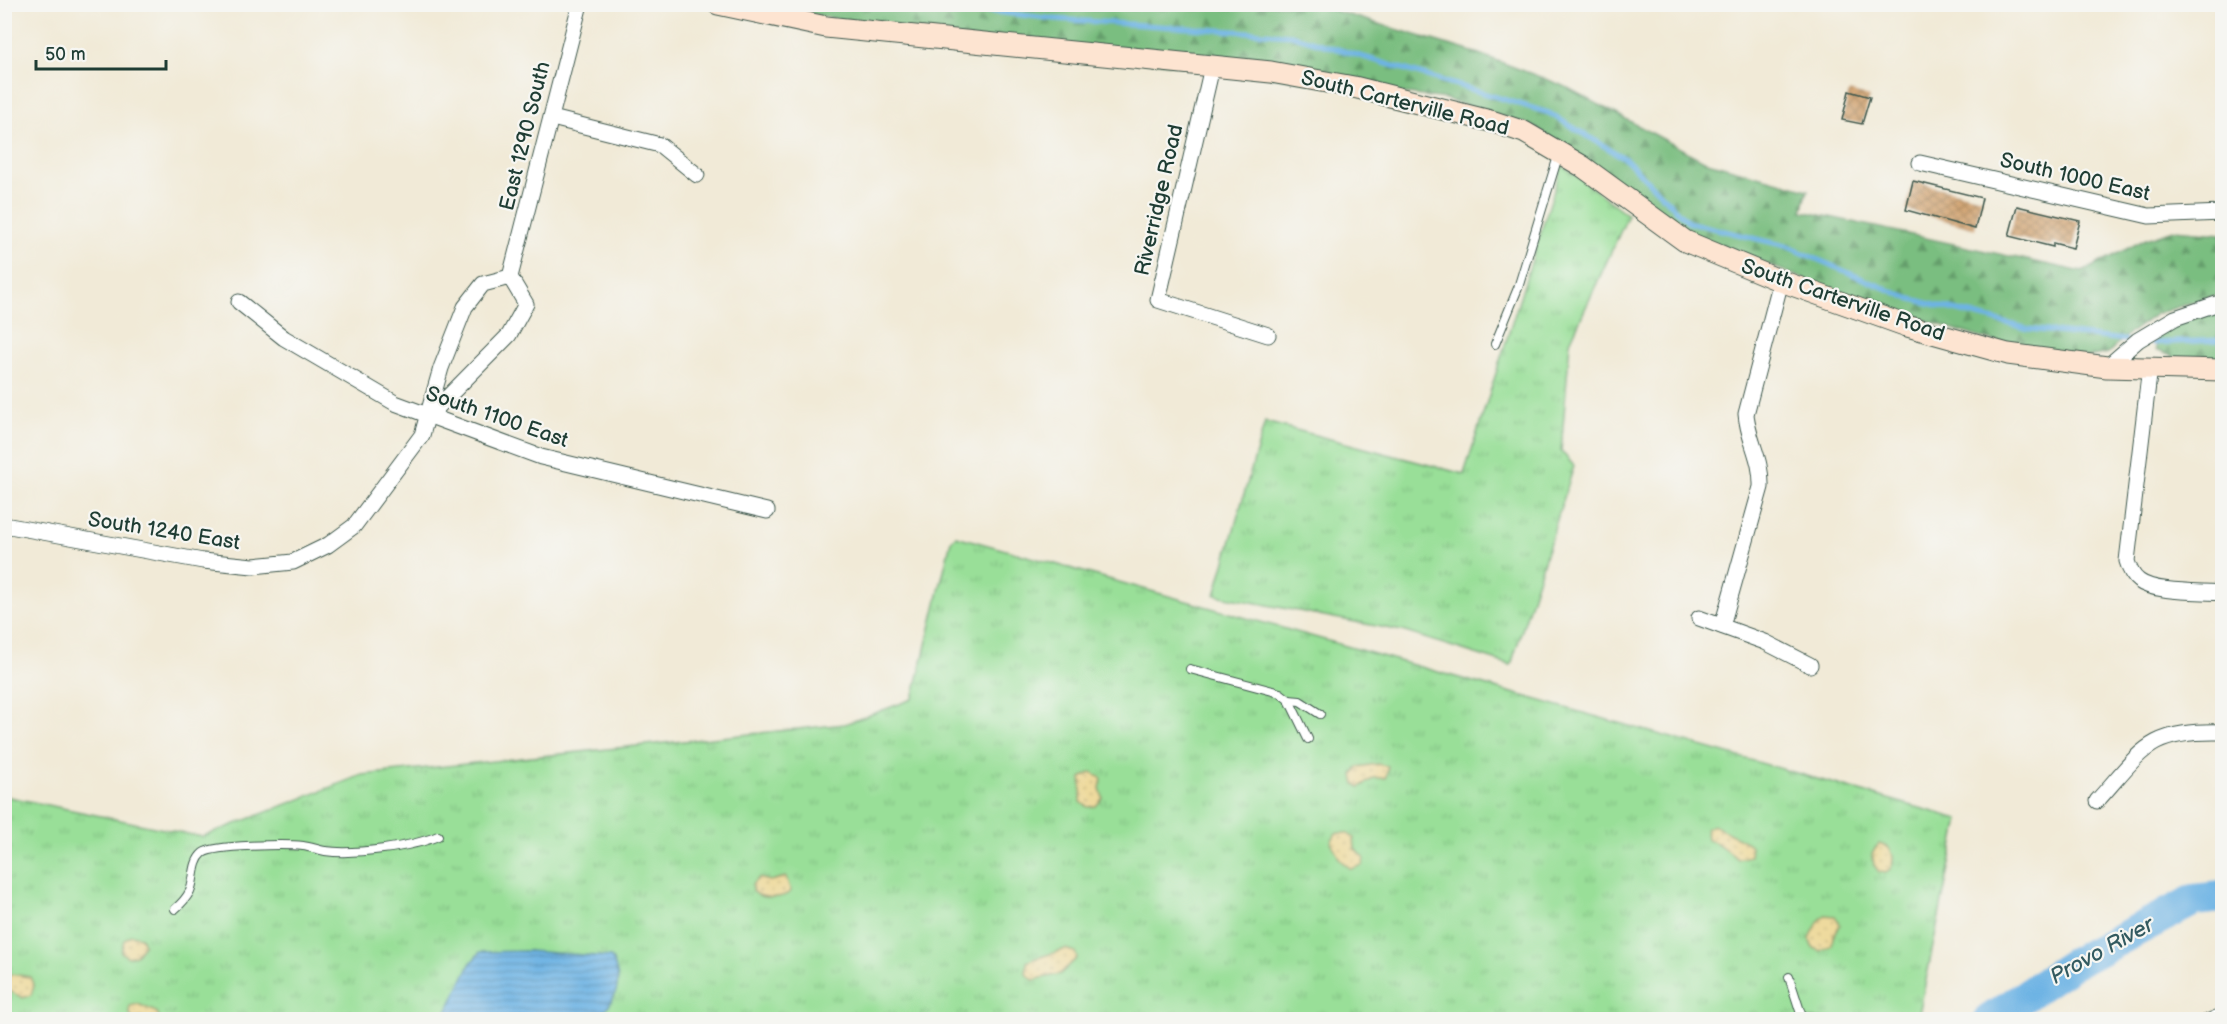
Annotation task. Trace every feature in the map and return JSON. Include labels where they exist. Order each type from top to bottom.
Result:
[{"type":"street","name":"East 1290 South","points":[[510,277],[580,4]]},
{"type":"street","name":"South Carterville Road","points":[[718,4],[826,27],[1271,72],[1354,87],[1494,122],[1524,132],[1560,152],[1685,241],[1781,281],[1907,326],[2008,354],[2107,367],[2223,370]]},
{"type":"street","name":"Riverridge Road","points":[[1212,67],[1158,300],[1268,335]]},
{"type":"street","points":[[552,118],[660,145],[697,175]]},
{"type":"street","name":"South 1000 East","points":[[1920,163],[2149,216],[2223,213]]},
{"type":"street","points":[[510,277],[526,304],[509,335],[429,416],[441,368],[465,307],[483,284],[510,277]]},
{"type":"street","points":[[1722,626],[1761,487],[1761,469],[1747,427],[1746,414],[1781,281]]},
{"type":"street","points":[[2107,367],[2138,340],[2175,318],[2223,302]]},
{"type":"street","name":"South 1100 East","points":[[239,303],[284,338],[395,403],[541,457],[767,511]]},
{"type":"street","points":[[2150,367],[2127,561],[2134,577],[2152,587],[2223,593]]},
{"type":"street","name":"South 1240 East","points":[[4,525],[203,561],[253,566],[293,562],[328,545],[354,526],[422,435],[429,416]]},
{"type":"street","points":[[1699,618],[1765,642],[1810,665]]},
{"type":"street","points":[[2097,801],[2147,745],[2178,734],[2223,732]]},
{"type":"lane","points":[[1495,344],[1518,288],[1560,152]]},
{"type":"lane","points":[[1190,669],[1280,693],[1289,700],[1308,740]]},
{"type":"lane","points":[[1289,700],[1300,701],[1320,714]]},
{"type":"lane","points":[[176,909],[191,889],[196,863],[201,855],[209,850],[277,845],[305,846],[326,851],[399,847],[411,846],[438,836]]},
{"type":"lane","points":[[1789,977],[1803,1020]]},
{"type":"lane","points":[[2203,1020],[2223,1012]]},
{"type":"green space","points":[[754,5],[1316,5],[1479,54],[1564,86],[1704,161],[1808,190],[1802,211],[2082,272],[2146,239],[2174,230],[2222,234],[2222,293],[2156,314],[2127,335],[2108,353],[2088,357],[1988,340],[1838,292],[1715,244],[1664,219],[1536,127],[1446,99],[897,29]]},
{"type":"green space","points":[[1562,165],[1628,215],[1570,342],[1561,451],[1574,466],[1511,665],[1402,631],[1215,595],[1265,422],[1464,474]]},
{"type":"green space","points":[[2222,310],[2222,361],[2179,359],[2156,350],[2156,335],[2182,320]]},
{"type":"green space","points":[[956,536],[1959,819],[1918,1019],[5,1020],[4,796],[202,837],[362,775],[845,724],[913,699],[951,541]]},
{"type":"sand","points":[[1377,764],[1388,766],[1386,778],[1374,778],[1360,787],[1355,784],[1353,775],[1358,767]]},
{"type":"sand","points":[[1092,772],[1102,779],[1100,788],[1103,798],[1096,806],[1088,807],[1081,802],[1081,778]]},
{"type":"sand","points":[[1713,825],[1748,843],[1751,846],[1750,856],[1738,859],[1715,842],[1707,840],[1706,829]]},
{"type":"sand","points":[[1336,833],[1347,833],[1354,838],[1355,849],[1364,857],[1363,865],[1351,869],[1340,860],[1331,842]]},
{"type":"sand","points":[[1879,844],[1888,847],[1893,856],[1891,867],[1886,873],[1879,872],[1874,865],[1872,853]]},
{"type":"sand","points":[[786,877],[791,891],[788,894],[766,897],[753,891],[752,884],[759,878],[770,881]]},
{"type":"sand","points":[[1825,915],[1835,916],[1840,925],[1833,937],[1832,945],[1820,951],[1812,947],[1810,938]]},
{"type":"sand","points":[[131,935],[141,937],[144,945],[136,955],[128,957],[121,952],[124,940]]},
{"type":"sand","points":[[1065,949],[1075,952],[1077,958],[1060,974],[1033,980],[1026,974],[1027,962]]},
{"type":"sand","points":[[11,974],[30,977],[34,986],[31,995],[23,998],[7,990],[5,979]]},
{"type":"sand","points":[[138,1004],[156,1012],[160,1019],[133,1019],[129,1012],[130,1006]]},
{"type":"water","points":[[528,951],[611,957],[618,982],[610,1004],[598,1019],[443,1019],[470,964],[480,952]]},
{"type":"building","points":[[1849,91],[1870,97],[1862,124],[1842,120]]},
{"type":"building","points":[[1913,181],[1982,198],[1975,229],[1906,210]]},
{"type":"building","points":[[2017,206],[2080,221],[2073,248],[2053,243],[2053,247],[2009,236]]},
{"type":"waterway","points":[[929,4],[1055,19],[1291,35],[1549,113],[1626,159],[1688,222],[1786,246],[1908,298],[2029,329],[2125,340]]},
{"type":"waterway","points":[[2153,343],[2222,340]]},
{"type":"waterway","name":"Provo River","points":[[1989,1020],[2071,965],[2194,900],[2222,897]]}]
